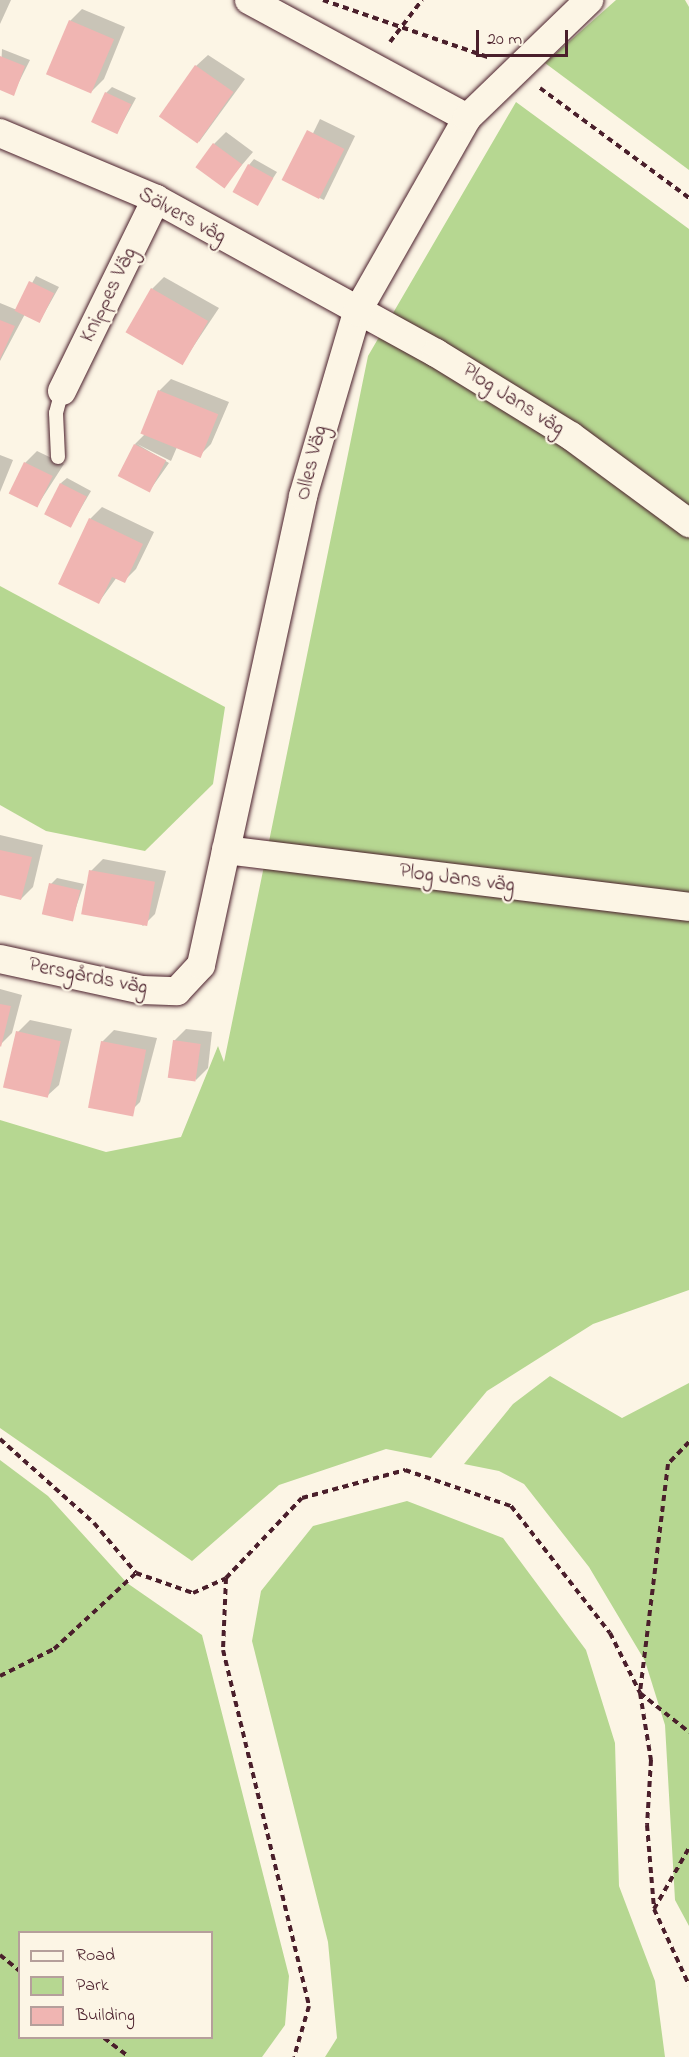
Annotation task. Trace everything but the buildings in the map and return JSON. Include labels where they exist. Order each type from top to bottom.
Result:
[{"type":"street","points":[[249,0],[467,118]]},
{"type":"street","name":"Olles Väg","points":[[177,991],[201,965],[303,495],[357,312],[467,118],[589,0]]},
{"type":"street","name":"Sölvers väg","points":[[0,133],[156,200],[357,312]]},
{"type":"street","name":"Knippes Väg","points":[[62,391],[156,200]]},
{"type":"street","name":"Plog Jans väg","points":[[357,312],[509,396],[689,523]]},
{"type":"street","name":"Plog Jans väg","points":[[226,850],[689,907]]},
{"type":"street","name":"Persgårds väg","points":[[0,959],[142,990],[177,991]]},
{"type":"lane","points":[[58,457],[56,413],[62,391]]},
{"type":"path","points":[[373,68],[422,0]]},
{"type":"path","points":[[0,1439],[94,1524],[136,1573],[193,1593],[226,1578],[302,1498],[405,1470],[511,1506],[610,1633],[640,1693],[689,1732]]},
{"type":"path","points":[[689,1442],[668,1464],[640,1693],[651,1760],[647,1825],[654,1909],[689,1985]]},
{"type":"path","points":[[0,1676],[54,1649],[136,1573]]},
{"type":"path","points":[[226,1578],[223,1650],[309,2006],[294,2057]]},
{"type":"path","points":[[654,1909],[689,1848]]},
{"type":"path","points":[[0,1955],[18,1969]]},
{"type":"path","points":[[106,2039],[129,2057]]},
{"type":"green space","points":[[616,0],[685,0],[689,7],[689,170],[545,63]]},
{"type":"green space","points":[[516,102],[689,229],[689,1290],[593,1324],[487,1391],[431,1458],[386,1449],[279,1485],[192,1561],[0,1428],[0,1120],[106,1152],[181,1137],[218,1046],[224,1062],[368,356]]},
{"type":"green space","points":[[0,586],[225,707],[213,784],[145,851],[46,831],[0,805]]},
{"type":"green space","points":[[550,1376],[622,1418],[689,1383],[689,1926],[675,1900],[665,1725],[645,1661],[589,1567],[524,1484],[499,1471],[464,1464],[513,1404]]},
{"type":"green space","points":[[0,1460],[48,1496],[127,1583],[202,1635],[289,1976],[285,2025],[262,2057],[0,2057]]},
{"type":"green space","points":[[407,1501],[503,1538],[586,1650],[615,1743],[619,1886],[655,1981],[665,2057],[325,2057],[337,2038],[328,1942],[252,1641],[261,1591],[313,1526]]}]
